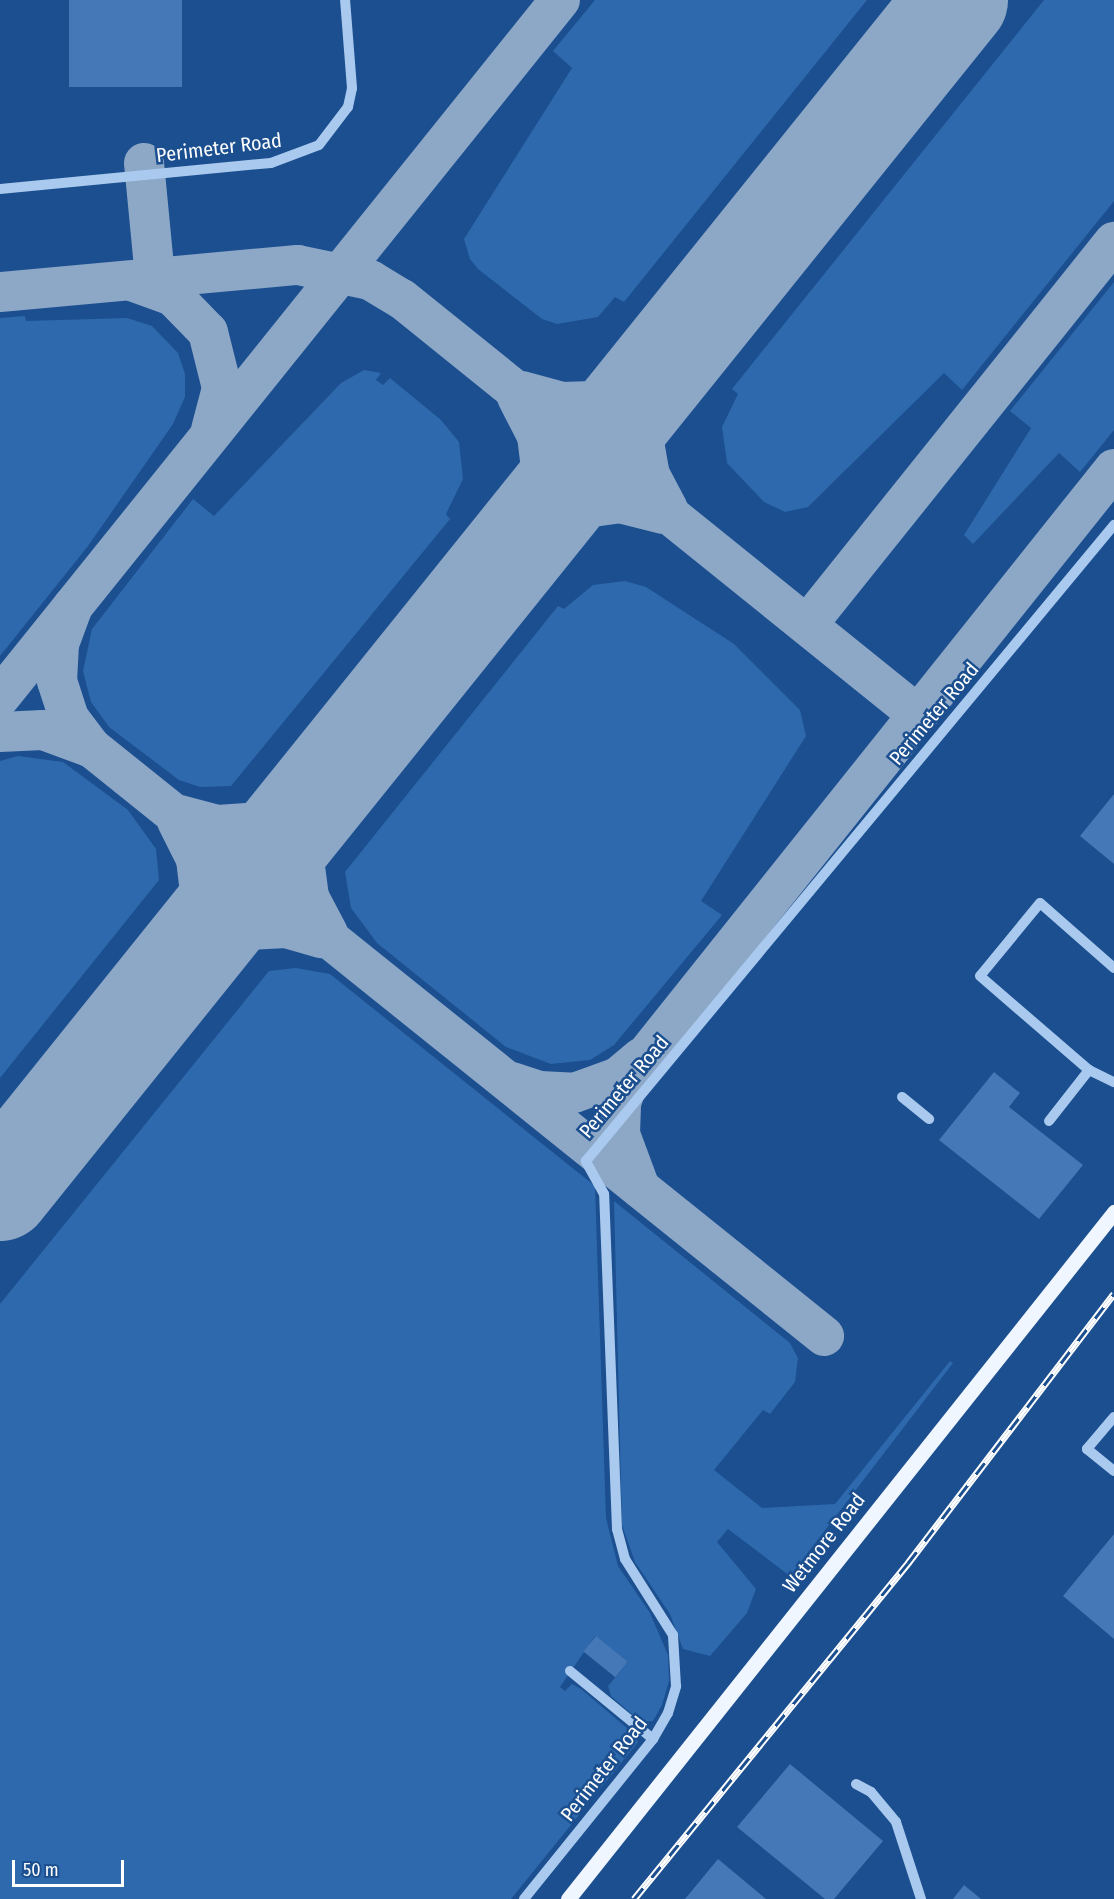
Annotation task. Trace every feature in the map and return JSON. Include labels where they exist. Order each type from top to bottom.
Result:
[{"type":"main road","name":"Wetmore Road","points":[[568,1899],[1114,1212]]},
{"type":"lane","name":"Perimeter Road","points":[[0,189],[271,163],[319,145],[348,107],[352,88],[345,0]]},
{"type":"lane","name":"Perimeter Road","points":[[524,1899],[652,1739],[668,1713],[677,1656],[673,1635],[626,1559],[616,1529],[604,1194],[586,1161],[1114,525]]},
{"type":"lane","points":[[1114,968],[1040,903],[980,976],[1089,1070],[1114,1082]]},
{"type":"lane","points":[[1049,1121],[1089,1070]]},
{"type":"lane","points":[[902,1097],[929,1119]]},
{"type":"lane","points":[[1114,1417],[1087,1449],[1114,1471]]},
{"type":"lane","points":[[570,1671],[652,1739]]},
{"type":"lane","points":[[856,1784],[871,1792],[896,1822],[921,1899]]},
{"type":"shaded area","points":[[595,0],[867,0],[624,302],[615,297],[598,317],[557,324],[542,319],[478,269],[470,259],[464,239],[572,68],[553,51]]},
{"type":"shaded area","points":[[1044,0],[1114,0],[1114,201],[962,390],[944,373],[808,507],[785,512],[764,502],[727,463],[722,427],[738,394],[732,389]]},
{"type":"shaded area","points":[[1114,282],[1114,430],[1080,472],[1059,453],[973,544],[964,535],[1031,428],[1010,411]]},
{"type":"shaded area","points":[[25,316],[26,321],[127,318],[152,326],[178,353],[185,374],[185,397],[173,424],[88,546],[0,656],[0,318]]},
{"type":"shaded area","points":[[364,370],[381,373],[376,380],[383,385],[390,378],[441,420],[459,442],[463,479],[446,514],[450,519],[231,786],[200,787],[179,780],[109,727],[91,702],[83,671],[92,629],[193,499],[214,516],[341,383]]},
{"type":"shaded area","points":[[625,581],[646,587],[734,644],[800,710],[806,736],[701,901],[722,915],[614,1045],[590,1060],[551,1064],[506,1047],[377,943],[351,908],[345,872],[558,606],[564,609],[593,585]]},
{"type":"shaded area","points":[[18,756],[63,762],[128,810],[156,849],[159,880],[0,1078],[0,761]]},
{"type":"shaded area","points":[[296,968],[330,974],[595,1186],[606,1518],[618,1566],[650,1613],[668,1655],[669,1681],[662,1705],[653,1721],[641,1722],[611,1696],[608,1686],[628,1662],[595,1636],[560,1687],[565,1691],[572,1684],[581,1689],[634,1734],[638,1742],[511,1899],[0,1899],[0,1304],[269,971]]},
{"type":"shaded area","points":[[614,1201],[790,1343],[798,1358],[795,1382],[770,1414],[763,1410],[714,1470],[762,1508],[835,1504],[950,1361],[953,1363],[790,1576],[728,1529],[717,1542],[756,1589],[747,1613],[710,1656],[683,1649],[670,1614],[635,1562],[622,1525]]},
{"type":"building","points":[[69,0],[182,0],[182,87],[69,87]]},
{"type":"building","points":[[1114,794],[1114,864],[1080,836]]},
{"type":"building","points":[[994,1072],[1020,1093],[1009,1107],[1083,1165],[1039,1219],[939,1140]]},
{"type":"building","points":[[1114,1534],[1114,1639],[1063,1596]]},
{"type":"building","points":[[596,1636],[628,1662],[615,1677],[583,1652]]},
{"type":"building","points":[[790,1764],[883,1841],[834,1899],[825,1899],[737,1827]]},
{"type":"building","points":[[718,1859],[766,1899],[685,1899]]},
{"type":"building","points":[[964,1885],[981,1899],[953,1899]]},
{"type":"taxiway","points":[[0,697],[560,0]]},
{"type":"taxiway","points":[[144,163],[155,278]]},
{"type":"taxiway","points":[[807,625],[1114,242]]},
{"type":"taxiway","points":[[0,292],[298,265],[370,280],[402,299],[917,714]]},
{"type":"taxiway","points":[[134,282],[173,296],[208,332],[222,388],[211,430]]},
{"type":"taxiway","points":[[667,360],[647,406],[644,442],[650,475],[668,509]]},
{"type":"taxiway","points":[[522,391],[562,402],[592,401],[629,387],[667,360]]},
{"type":"taxiway","points":[[510,556],[535,510],[542,476],[537,436],[517,397]]},
{"type":"taxiway","points":[[640,1188],[620,1134],[621,1103],[631,1074],[1114,469]]},
{"type":"taxiway","points":[[519,547],[551,520],[578,509],[620,503],[663,514]]},
{"type":"taxiway","points":[[73,606],[59,644],[57,681],[69,718],[92,748],[824,1336]]},
{"type":"taxiway","points":[[0,732],[43,730],[92,748]]},
{"type":"taxiway","points":[[180,815],[218,825],[260,822],[296,807],[332,778]]},
{"type":"taxiway","points":[[328,933],[309,897],[303,852],[313,812],[329,783]]},
{"type":"taxiway","points":[[158,993],[189,945],[201,901],[196,859],[177,821]]},
{"type":"taxiway","points":[[180,973],[213,943],[248,930],[286,928],[322,938]]},
{"type":"taxiway","points":[[512,1082],[540,1091],[574,1093],[618,1077],[641,1058]]},
{"type":"runway","points":[[0,1190],[957,0]]},
{"type":"railway","points":[[634,1899],[908,1563],[1114,1294]]}]
